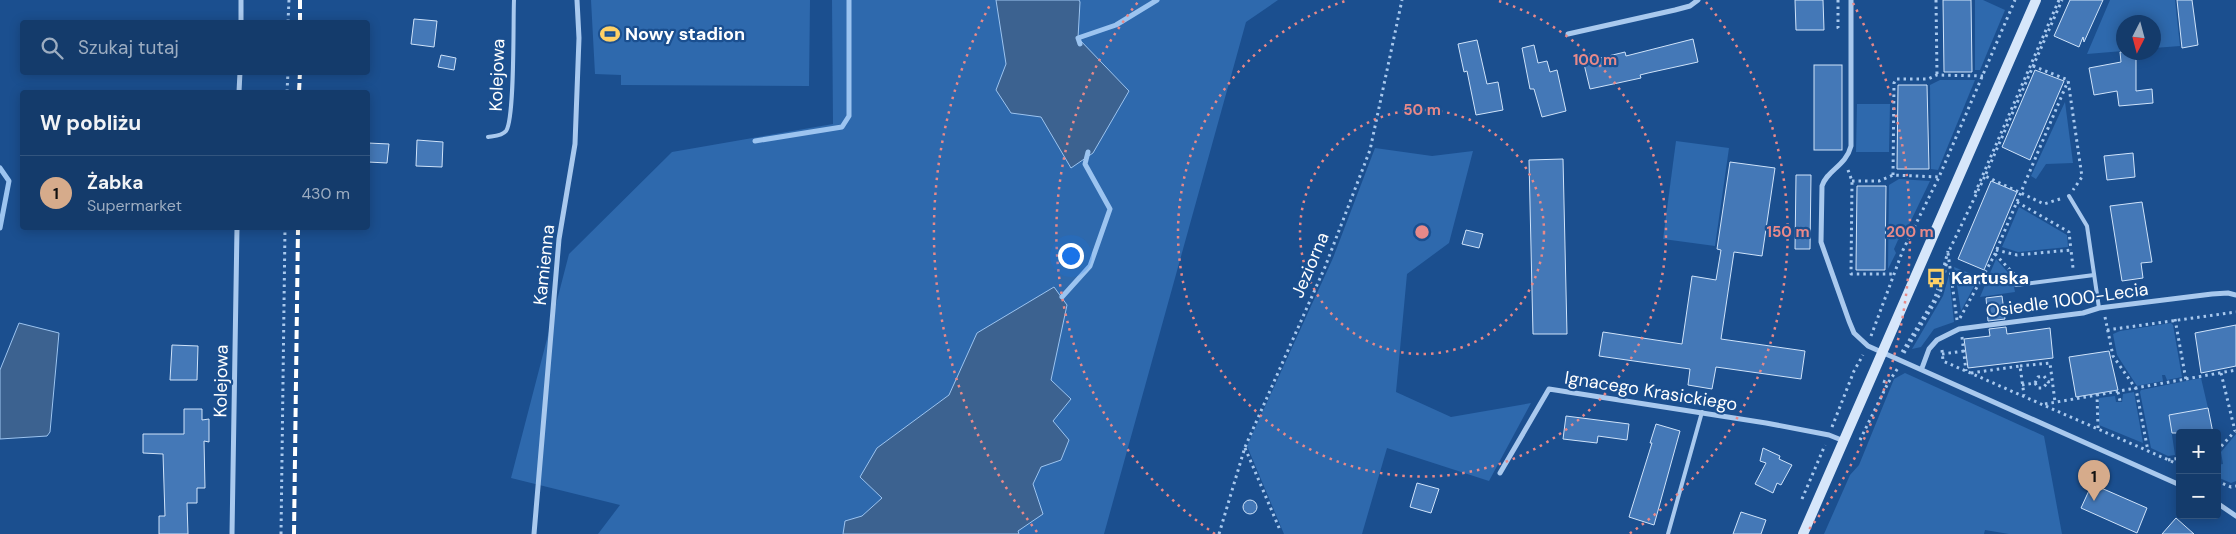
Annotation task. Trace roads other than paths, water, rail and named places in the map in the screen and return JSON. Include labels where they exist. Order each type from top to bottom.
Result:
[{"type":"main road","points":[[1803,534],[2036,0]]},
{"type":"street","points":[[241,0],[241,20]]},
{"type":"street","name":"Kamienna","points":[[534,534],[559,239],[575,144],[579,38],[577,0]]},
{"type":"street","points":[[1568,34],[1675,10],[1690,6],[1698,0]]},
{"type":"street","points":[[1851,0],[1851,146],[1845,161],[1823,180],[1821,242],[1854,333],[1868,346],[1922,368],[2176,483]]},
{"type":"street","points":[[240,75],[240,90]]},
{"type":"street","name":"Kolejowa","points":[[232,534],[237,230]]},
{"type":"street","name":"Osiedle 1000-Lecia","points":[[1922,368],[1936,340],[1959,329],[2083,313],[2099,308],[2212,294],[2236,295]]},
{"type":"street","name":"Ignacego Krasickiego","points":[[1500,473],[1549,389],[1702,412],[1829,435],[1844,441]]},
{"type":"street","points":[[2221,506],[2236,516]]},
{"type":"lane","name":"Kolejowa","points":[[488,137],[498,136],[506,131],[509,121],[512,102],[514,0]]},
{"type":"lane","points":[[2069,196],[2087,226],[2099,308]]},
{"type":"lane","points":[[2016,285],[2094,275]]},
{"type":"lane","points":[[1668,534],[1702,412]]},
{"type":"waterway","points":[[755,141],[842,127],[849,116],[849,0]]},
{"type":"waterway","points":[[1080,44],[1078,38],[1116,25],[1157,0]]},
{"type":"waterway","points":[[1062,297],[1090,266],[1110,209],[1085,164],[1088,152]]},
{"type":"waterway","points":[[0,168],[9,181],[0,228]]},
{"type":"railway","points":[[300,0],[300,20]]},
{"type":"railway","points":[[299,90],[300,75]]},
{"type":"railway","points":[[294,534],[298,230]]},
{"type":"place","name":"Nowy stadion","points":[[610,34]]},
{"type":"place","name":"Kartuska","points":[[1936,278]]},
{"type":"place","name":"Żabka","points":[[2094,501]]}]
